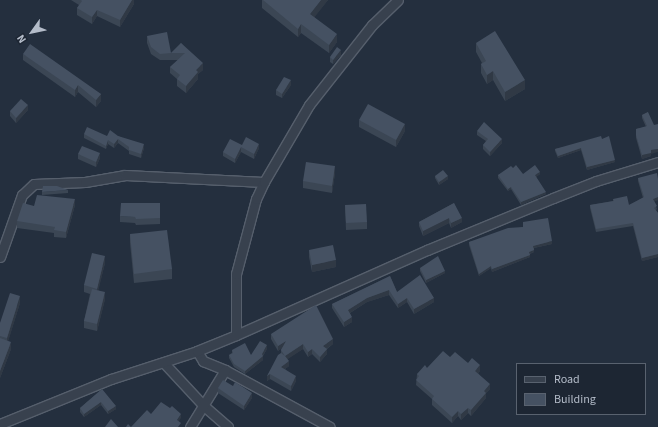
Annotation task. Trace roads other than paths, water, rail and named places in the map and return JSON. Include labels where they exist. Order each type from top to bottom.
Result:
[{"type":"street","points":[[236,335],[236,274],[256,199],[264,182],[287,138],[309,106],[372,25],[398,0]]},
{"type":"street","points":[[0,424],[111,379],[197,351],[427,250],[596,181],[658,162]]},
{"type":"street","points":[[0,257],[22,195],[34,184],[85,182],[125,175],[264,182]]},
{"type":"street","points":[[197,351],[204,361],[225,370],[330,427]]},
{"type":"street","points":[[164,363],[204,406],[228,427]]},
{"type":"street","points":[[190,427],[225,370]]}]
